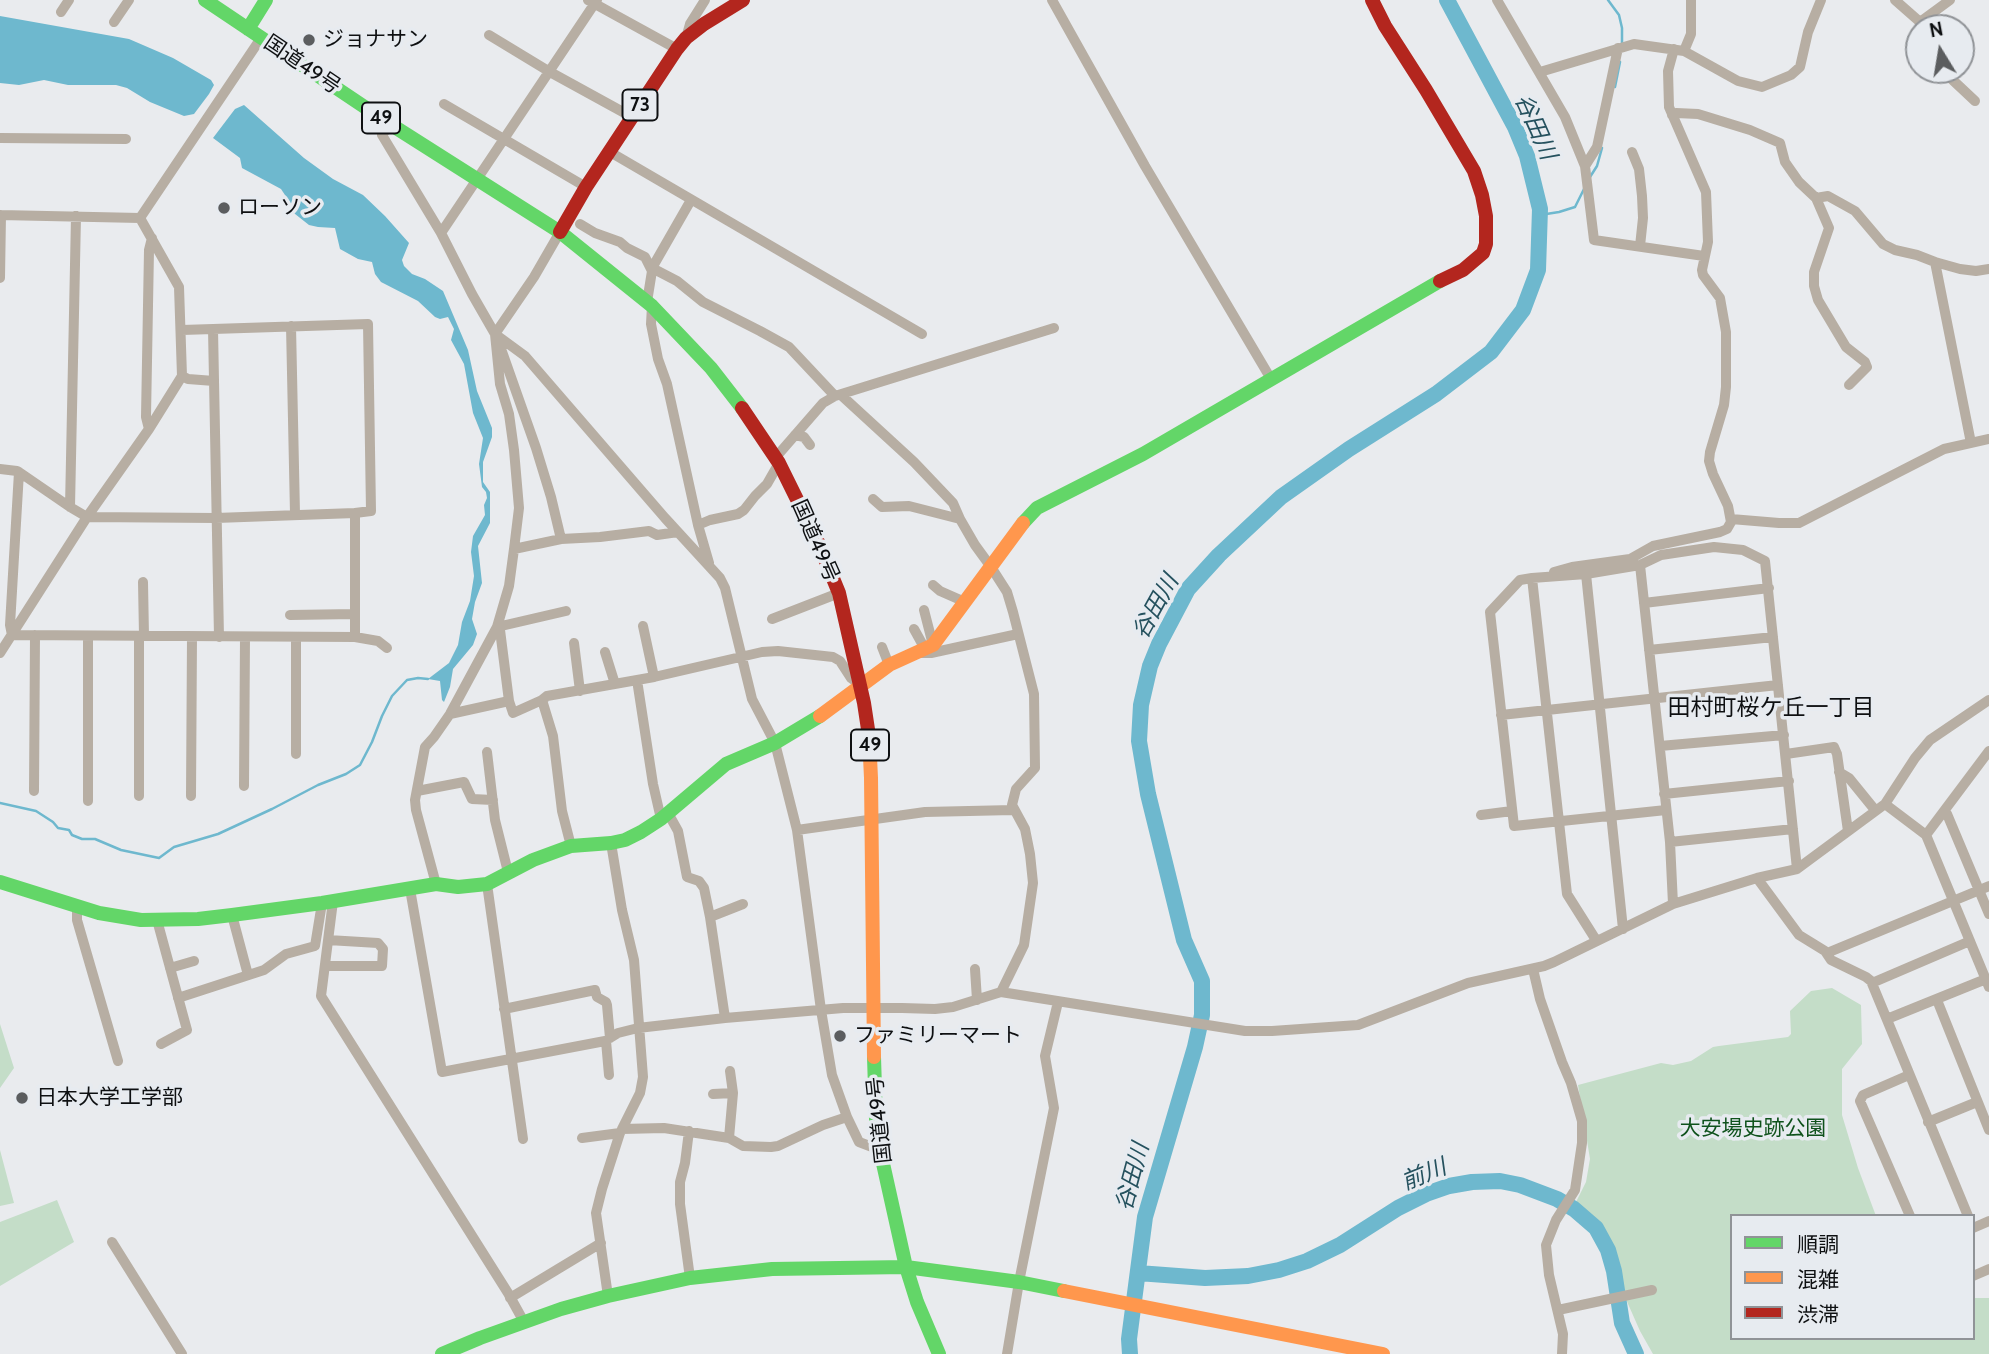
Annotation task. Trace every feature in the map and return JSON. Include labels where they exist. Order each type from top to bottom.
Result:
[{"type":"main road","name":"国道49号","points":[[205,0],[390,124],[560,232],[650,304],[719,379],[748,415],[777,460],[818,542],[839,593],[861,685],[869,739],[872,821],[876,1119],[880,1150],[906,1267],[916,1302],[939,1354]]},
{"type":"main road","points":[[248,29],[266,0]]},
{"type":"main road","name":"73","points":[[560,232],[586,187],[682,44],[704,24],[742,0]]},
{"type":"main road","points":[[0,882],[99,913],[157,920],[232,915],[436,884],[458,887],[487,884],[508,872],[571,846],[611,843],[634,836],[665,816],[726,764],[775,743],[824,713],[890,665],[925,649],[965,602],[1018,528],[1037,508],[1143,453],[1463,270],[1483,253],[1486,244],[1484,205],[1474,171],[1371,0]]},
{"type":"main road","points":[[442,1354],[524,1322],[608,1296],[690,1278],[772,1269],[906,1267],[1019,1282],[1383,1354]]},
{"type":"street","points":[[61,12],[69,0]]},
{"type":"street","points":[[114,22],[129,0]]},
{"type":"street","points":[[441,233],[550,72],[593,1],[682,44],[690,24],[705,0]]},
{"type":"street","points":[[1052,0],[1145,166],[1271,379]]},
{"type":"street","points":[[1497,0],[1565,117],[1585,166],[1594,240],[1704,256]]},
{"type":"street","points":[[1544,577],[1562,569],[1630,559],[1653,547],[1720,532],[1727,529],[1731,519],[1709,461],[1724,405],[1726,332],[1720,298],[1703,275],[1704,256],[1709,242],[1706,192],[1672,115],[1668,99],[1668,71],[1691,34],[1691,0]]},
{"type":"street","points":[[1540,72],[1634,44],[1679,50],[1738,81],[1762,87],[1791,75],[1800,67],[1808,32],[1821,0]]},
{"type":"street","points":[[1895,0],[1910,14]]},
{"type":"street","points":[[1934,14],[1950,0]]},
{"type":"street","points":[[489,35],[632,117]]},
{"type":"street","points":[[140,218],[261,38]]},
{"type":"street","points":[[1585,166],[1597,147],[1618,48]]},
{"type":"street","points":[[1957,84],[1975,101]]},
{"type":"street","points":[[444,104],[586,187]]},
{"type":"street","points":[[1672,115],[1698,114],[1750,130],[1780,143],[1785,162],[1799,182],[1816,198],[1829,228],[1814,272],[1814,286],[1818,300],[1846,347],[1866,362],[1867,367],[1849,385]]},
{"type":"street","points":[[390,124],[382,135],[441,233],[506,359],[536,448],[561,539]]},
{"type":"street","points":[[0,138],[125,139]]},
{"type":"street","points":[[610,152],[922,334]]},
{"type":"street","points":[[1632,152],[1639,169],[1642,196],[1640,246]]},
{"type":"street","points":[[1816,198],[1828,197],[1854,211],[1883,243],[1895,250],[1960,269],[1989,269]]},
{"type":"street","points":[[652,268],[691,200]]},
{"type":"street","points":[[0,278],[1,215],[140,218]]},
{"type":"street","points":[[71,507],[76,216]]},
{"type":"street","points":[[0,653],[182,376],[180,287],[140,218]]},
{"type":"street","points":[[580,224],[645,257],[652,268],[651,324],[709,566]]},
{"type":"street","points":[[436,884],[415,800],[425,747],[450,714],[497,627],[509,586],[519,508],[514,450],[509,414],[500,384],[495,334],[534,277],[560,232]]},
{"type":"street","points":[[149,429],[146,417],[149,250],[152,238]]},
{"type":"street","points":[[1935,262],[1971,443]]},
{"type":"street","points":[[652,268],[677,282],[703,302],[789,347],[838,396],[914,462],[953,503],[975,545],[1007,592],[1034,694],[1035,768],[1013,796],[1013,810],[1026,829],[1032,883],[1024,945],[1001,992]]},
{"type":"street","points":[[0,469],[19,472],[87,517],[216,518],[371,511],[368,324],[181,330]]},
{"type":"street","points":[[291,326],[295,514]]},
{"type":"street","points":[[213,328],[219,637]]},
{"type":"street","points":[[698,525],[744,510],[767,484],[777,460],[795,435],[823,403],[1054,328]]},
{"type":"street","points":[[495,334],[525,356],[720,578],[725,588],[752,699],[775,743],[797,830],[832,1074],[847,1118],[859,1142],[880,1150]]},
{"type":"street","points":[[182,376],[214,381]]},
{"type":"street","points":[[795,435],[804,437],[810,445]]},
{"type":"street","points":[[1731,519],[1799,523],[1944,449],[1989,439]]},
{"type":"street","points":[[12,635],[10,625],[19,472]]},
{"type":"street","points":[[873,499],[882,507],[909,506],[960,519]]},
{"type":"street","points":[[355,513],[355,637]]},
{"type":"street","points":[[514,549],[561,539],[649,531],[657,536],[678,532]]},
{"type":"street","points":[[1666,810],[1514,826],[1490,612],[1520,580],[1640,565],[1661,555],[1713,547],[1743,550],[1765,561],[1797,869]]},
{"type":"street","points":[[1640,565],[1670,842],[1674,904]]},
{"type":"street","points":[[1586,573],[1623,929]]},
{"type":"street","points":[[1532,578],[1567,894],[1597,940]]},
{"type":"street","points":[[139,796],[144,582]]},
{"type":"street","points":[[933,585],[965,602]]},
{"type":"street","points":[[1644,603],[1769,588]]},
{"type":"street","points":[[772,619],[839,593]]},
{"type":"street","points":[[924,610],[925,649]]},
{"type":"street","points":[[497,627],[566,611]]},
{"type":"street","points":[[290,615],[355,614]]},
{"type":"street","points":[[643,626],[654,677]]},
{"type":"street","points":[[497,627],[500,630],[513,713],[547,696],[654,677],[762,652],[824,654],[841,661],[851,678],[861,685]]},
{"type":"street","points":[[914,629],[925,649],[931,653],[1018,634]]},
{"type":"street","points":[[12,635],[355,637],[378,641],[387,648]]},
{"type":"street","points":[[34,791],[36,635]]},
{"type":"street","points":[[88,636],[88,801]]},
{"type":"street","points":[[191,796],[192,637]]},
{"type":"street","points":[[244,786],[245,637]]},
{"type":"street","points":[[296,637],[296,754]]},
{"type":"street","points":[[1649,650],[1773,637]]},
{"type":"street","points":[[574,643],[580,691]]},
{"type":"street","points":[[882,648],[890,665]]},
{"type":"street","points":[[606,652],[615,684]]},
{"type":"street","points":[[637,680],[653,783],[665,816],[678,831],[687,877],[702,884],[710,918],[725,1018]]},
{"type":"street","points":[[1501,715],[1778,685]]},
{"type":"street","points":[[542,700],[553,736],[562,811],[571,846]]},
{"type":"street","points":[[410,889],[442,1072],[608,1039],[638,1028],[821,1010],[935,1009],[953,1007],[1001,992],[1245,1031],[1358,1025],[1468,983],[1533,969],[1561,959],[1674,904],[1797,869],[1885,804],[1930,740],[1989,700]]},
{"type":"street","points":[[450,714],[509,701]]},
{"type":"street","points":[[1660,746],[1784,735]]},
{"type":"street","points":[[1786,754],[1834,747],[1847,831]]},
{"type":"street","points":[[1926,835],[1989,751]]},
{"type":"street","points":[[487,752],[495,820],[508,872]]},
{"type":"street","points":[[1839,772],[1849,778],[1875,810]]},
{"type":"street","points":[[1664,794],[1788,781]]},
{"type":"street","points":[[417,791],[464,782],[472,799],[493,800]]},
{"type":"street","points":[[1885,804],[1926,835],[1987,980],[1887,1019]]},
{"type":"street","points":[[797,830],[947,811],[1013,810]]},
{"type":"street","points":[[1481,815],[1512,811]]},
{"type":"street","points":[[1944,811],[1984,888],[1989,914]]},
{"type":"street","points":[[1670,842],[1793,829]]},
{"type":"street","points":[[608,1296],[596,1213],[621,1131],[642,1086],[634,960],[622,910],[611,843]]},
{"type":"street","points":[[1758,878],[1799,935],[1827,953],[1831,960],[1867,977],[1872,984],[1967,1214]]},
{"type":"street","points":[[487,884],[523,1139]]},
{"type":"street","points":[[1827,953],[1984,888]]},
{"type":"street","points":[[327,902],[328,940],[321,996],[524,1322]]},
{"type":"street","points":[[178,998],[264,970],[286,954],[315,946],[327,902]]},
{"type":"street","points":[[710,918],[743,904]]},
{"type":"street","points":[[77,906],[77,920],[118,1062]]},
{"type":"street","points":[[232,915],[248,975]]},
{"type":"street","points":[[157,920],[187,1030],[162,1044]]},
{"type":"street","points":[[324,966],[383,966],[383,949],[378,943],[328,940]]},
{"type":"street","points":[[1872,984],[1970,941]]},
{"type":"street","points":[[170,968],[194,961]]},
{"type":"street","points":[[1533,969],[1540,999],[1580,1114],[1582,1143],[1575,1190],[1556,1220],[1546,1245],[1549,1275],[1563,1334],[1562,1354]]},
{"type":"street","points":[[975,970],[978,1000]]},
{"type":"street","points":[[504,1009],[595,990],[597,997],[607,1005],[609,1075]]},
{"type":"street","points":[[1937,1000],[1989,1130]]},
{"type":"street","points":[[1007,1354],[1054,1108],[1045,1056],[1058,1002]]},
{"type":"street","points":[[729,1138],[733,1093],[730,1071]]},
{"type":"street","points":[[1909,1075],[1863,1095],[1860,1101],[1909,1214]]},
{"type":"street","points":[[713,1094],[733,1093]]},
{"type":"street","points":[[1928,1122],[1977,1102]]},
{"type":"street","points":[[582,1138],[621,1131],[664,1128],[729,1138],[743,1146],[771,1147],[847,1118]]},
{"type":"street","points":[[689,1131],[680,1182],[680,1204],[690,1278]]},
{"type":"street","points":[[112,1242],[182,1354]]},
{"type":"street","points":[[510,1298],[601,1243]]},
{"type":"street","points":[[1558,1310],[1652,1290]]},
{"type":"green space","name":"大安場史跡公園","points":[[1832,988],[1861,1005],[1862,1044],[1842,1069],[1842,1115],[1875,1214],[1730,1214],[1730,1340],[1975,1340],[1975,1298],[1989,1298],[1989,1354],[1653,1354],[1617,1279],[1575,1204],[1586,1182],[1590,1159],[1578,1085],[1661,1063],[1673,1065],[1691,1061],[1713,1047],[1788,1037],[1791,1034],[1790,1011],[1811,991]]},
{"type":"green space","points":[[0,1024],[14,1068],[0,1088]]},
{"type":"green space","points":[[0,1150],[14,1203],[0,1206]]},
{"type":"green space","points":[[57,1200],[74,1242],[0,1286],[0,1222]]},
{"type":"water","points":[[0,16],[129,39],[173,58],[211,80],[214,85],[194,114],[184,116],[116,85],[68,85],[44,80],[19,85],[0,83]]},
{"type":"water","points":[[244,105],[304,158],[333,179],[363,195],[385,216],[409,243],[402,260],[404,266],[412,274],[443,291],[468,350],[477,391],[492,428],[492,437],[483,462],[483,482],[490,492],[490,523],[478,546],[482,583],[472,619],[477,634],[473,645],[453,669],[444,702],[440,681],[428,679],[449,663],[458,645],[474,576],[471,552],[473,536],[485,515],[484,505],[487,498],[482,487],[479,464],[483,438],[473,413],[464,364],[451,340],[454,329],[448,317],[435,317],[418,301],[381,282],[375,274],[372,262],[358,259],[340,249],[335,228],[309,225],[290,210],[289,201],[281,189],[242,168],[240,158],[213,138],[235,109]]},
{"type":"waterway","name":"谷田川","points":[[1130,1354],[1129,1339],[1145,1217],[1202,1015],[1202,981],[1184,940],[1148,794],[1139,741],[1141,705],[1150,666],[1188,589],[1219,555],[1281,497],[1349,449],[1436,394],[1491,352],[1523,310],[1538,270],[1540,209],[1527,156],[1515,127],[1447,0]]},
{"type":"waterway","points":[[1608,0],[1619,15],[1622,45]]},
{"type":"waterway","points":[[1615,87],[1620,62]]},
{"type":"waterway","points":[[1590,177],[1597,166],[1602,148]]},
{"type":"waterway","points":[[1540,215],[1575,207],[1584,189]]},
{"type":"waterway","points":[[0,803],[36,811],[58,828],[69,830],[72,835],[82,839],[95,839],[121,850],[159,858],[174,847],[218,834],[360,765],[392,696],[407,680],[428,679]]},
{"type":"waterway","name":"前川","points":[[1138,1273],[1205,1278],[1248,1276],[1279,1270],[1307,1261],[1340,1245],[1398,1208],[1426,1194],[1449,1186],[1500,1181],[1520,1185],[1557,1199],[1574,1209],[1596,1228],[1608,1250],[1622,1323],[1636,1354]]},
{"type":"traffic: fast","points":[[205,0],[390,124],[560,232],[652,306],[711,368],[742,408]]},
{"type":"traffic: fast","points":[[248,29],[266,0]]},
{"type":"traffic: fast","points":[[1023,523],[1037,508],[1143,454],[1440,281]]},
{"type":"traffic: fast","points":[[0,882],[99,913],[141,920],[198,919],[232,915],[436,884],[458,887],[487,884],[533,860],[571,846],[611,843],[641,832],[661,819],[726,764],[775,743],[820,716]]},
{"type":"traffic: fast","points":[[874,1057],[880,1150],[906,1267],[917,1302],[939,1354]]},
{"type":"traffic: fast","points":[[442,1354],[561,1309],[608,1296],[690,1278],[772,1269],[906,1267],[1019,1282],[1064,1291]]},
{"type":"traffic: slow","points":[[820,716],[889,665],[933,645],[1023,523]]},
{"type":"traffic: slow","points":[[869,736],[874,1057]]},
{"type":"traffic: slow","points":[[1064,1291],[1383,1354]]},
{"type":"traffic: jam","points":[[560,232],[586,187],[677,49],[704,24],[743,0]]},
{"type":"traffic: jam","points":[[1372,0],[1385,26],[1474,171],[1482,195],[1486,216],[1486,244],[1483,253],[1463,270],[1440,281]]},
{"type":"traffic: jam","points":[[742,408],[779,463],[818,542],[839,593],[869,736]]},
{"type":"place","name":"ジョナサン","points":[[309,40]]},
{"type":"place","name":"ローソン","points":[[224,208]]},
{"type":"place","name":"ファミリーマート","points":[[840,1036]]},
{"type":"place","name":"日本大学工学部","points":[[22,1098]]},
{"type":"district","name":"田村町桜ケ丘一丁目","points":[[1771,708]]}]
